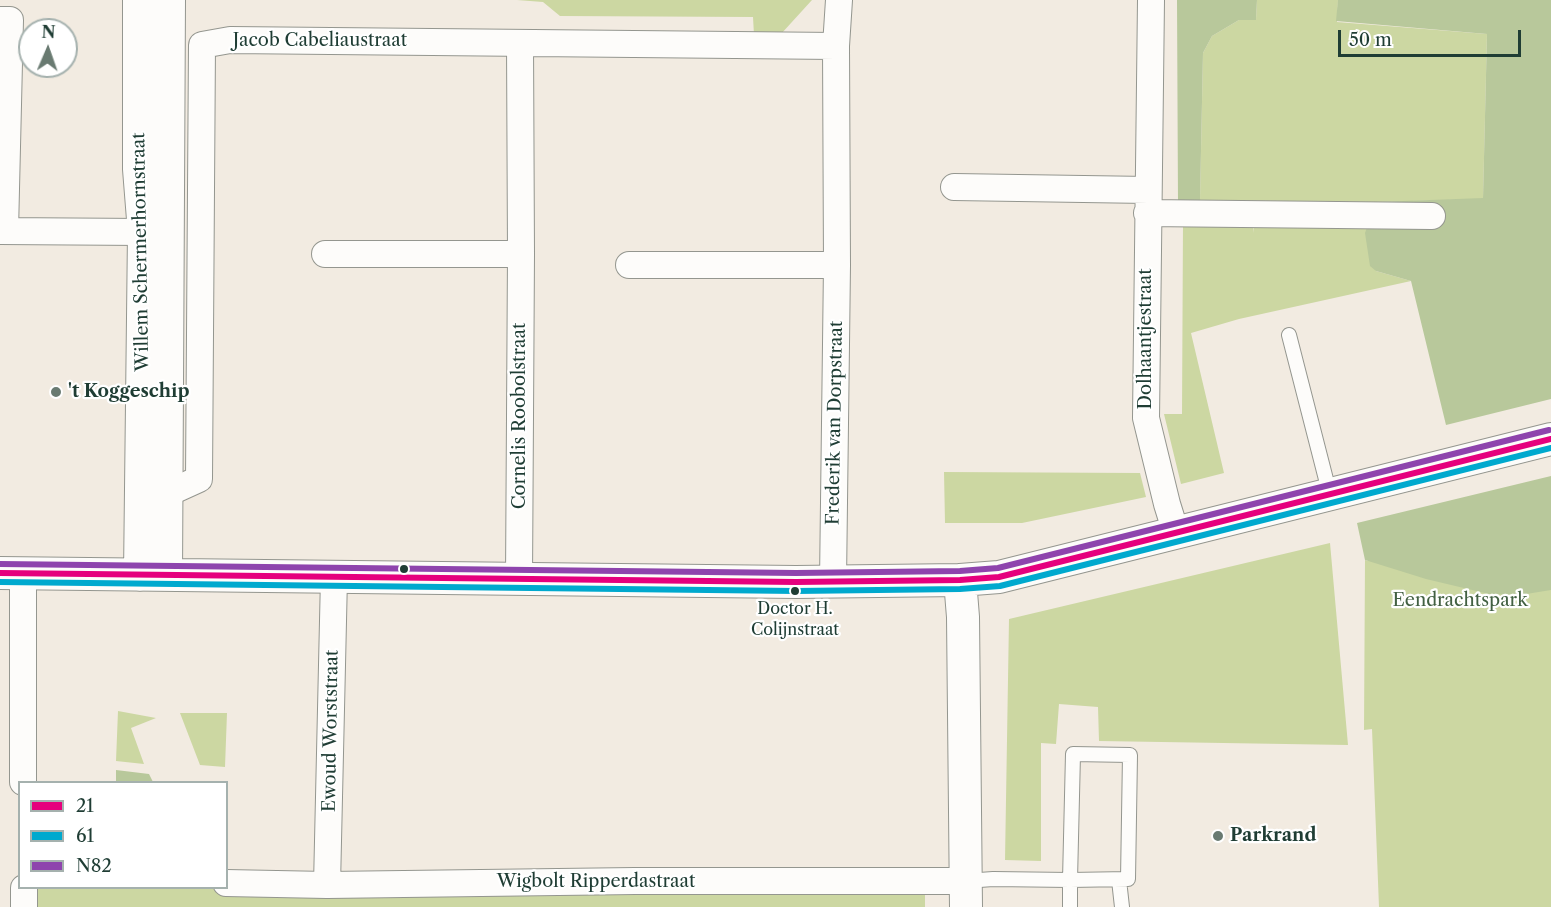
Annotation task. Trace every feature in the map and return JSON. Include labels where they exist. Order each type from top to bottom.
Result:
[{"type":"street","name":"Willem Schermerhornstraat","points":[[139,0],[139,169],[144,232],[154,494]]},
{"type":"street","name":"Willem Schermerhornstraat","points":[[153,575],[169,0]]},
{"type":"street","points":[[836,46],[839,0]]},
{"type":"street","name":"Dolhaantjestraat","points":[[1151,0],[1146,418],[1176,533]]},
{"type":"street","points":[[0,20],[10,20],[3,231],[144,232]]},
{"type":"street","name":"Jacob Cabeliaustraat","points":[[154,494],[199,479],[202,45],[230,40],[836,46]]},
{"type":"street","name":"Cornelis Roobolstraat","points":[[519,578],[520,43]]},
{"type":"street","name":"Frederik van Dorpstraat","points":[[833,581],[837,265],[836,46]]},
{"type":"street","points":[[954,187],[1148,202],[1432,216]]},
{"type":"street","points":[[325,254],[521,254]]},
{"type":"street","points":[[629,265],[837,265]]},
{"type":"street","points":[[23,781],[11,573],[833,581],[960,580],[999,577],[1551,439]]},
{"type":"street","name":"Ewoud Worststraat","points":[[327,885],[334,577]]},
{"type":"street","points":[[960,580],[963,617],[966,894]]},
{"type":"street","name":"Wigbolt Ripperdastraat","points":[[228,883],[327,885],[635,881],[966,894]]},
{"type":"street","points":[[24,889],[24,907]]},
{"type":"lane","points":[[1289,336],[1329,495]]},
{"type":"lane","points":[[966,894],[993,879],[1070,879],[1119,880],[1128,879],[1130,755],[1073,754],[1070,879],[1070,907]]},
{"type":"lane","points":[[1119,880],[1122,907]]},
{"type":"green space","points":[[517,0],[812,0],[781,34],[754,35],[753,17],[560,16],[543,2]]},
{"type":"green space","points":[[1177,0],[1257,0],[1256,20],[1239,20],[1212,36],[1203,53],[1200,200],[1178,203]]},
{"type":"green space","points":[[1257,0],[1338,0],[1337,22],[1487,34],[1483,199],[1376,202],[1200,200],[1203,53],[1212,36],[1239,20],[1256,20]]},
{"type":"green space","points":[[1338,0],[1551,0],[1551,399],[1446,425],[1411,281],[1376,271],[1370,266],[1365,233],[1376,202],[1483,198],[1487,34],[1336,21]]},
{"type":"green space","points":[[1183,223],[1253,223],[1254,233],[1254,227],[1370,228],[1376,271],[1411,281],[1239,319],[1191,333],[1224,473],[1181,484],[1164,414],[1182,414]]},
{"type":"green space","points":[[944,472],[1140,473],[1146,497],[1022,523],[945,523]]},
{"type":"green space","points":[[1551,476],[1551,590],[1520,595],[1489,594],[1426,579],[1365,560],[1357,523]]},
{"type":"green space","name":"Eendrachtspark","points":[[1551,480],[1551,907],[1379,907],[1372,729],[1364,730],[1365,560],[1368,561]]},
{"type":"green space","points":[[1330,543],[1348,745],[1099,741],[1098,707],[1059,704],[1056,744],[1041,743],[1041,861],[1005,860],[1009,619]]},
{"type":"green space","points":[[118,711],[156,718],[131,728],[144,764],[116,761]]},
{"type":"green space","points":[[180,713],[227,713],[225,767],[200,765]]},
{"type":"green space","points":[[116,770],[149,774],[152,781],[116,781]]},
{"type":"green space","points":[[37,889],[925,891],[925,907],[37,907]]},
{"type":"transit line","name":"N82","points":[[0,564],[796,573],[960,571],[998,568],[1549,430]]},
{"type":"transit line","name":"21","points":[[0,573],[796,582],[960,580],[999,577],[1551,439]]},
{"type":"transit line","name":"61","points":[[0,582],[796,591],[960,589],[1000,586],[1551,448]]},
{"type":"place","name":"'t Koggeschip","points":[[56,392]]},
{"type":"place","name":"Doctor H. Colijnstraat","points":[[795,591]]},
{"type":"place","name":"Parkrand","points":[[1218,836]]}]
